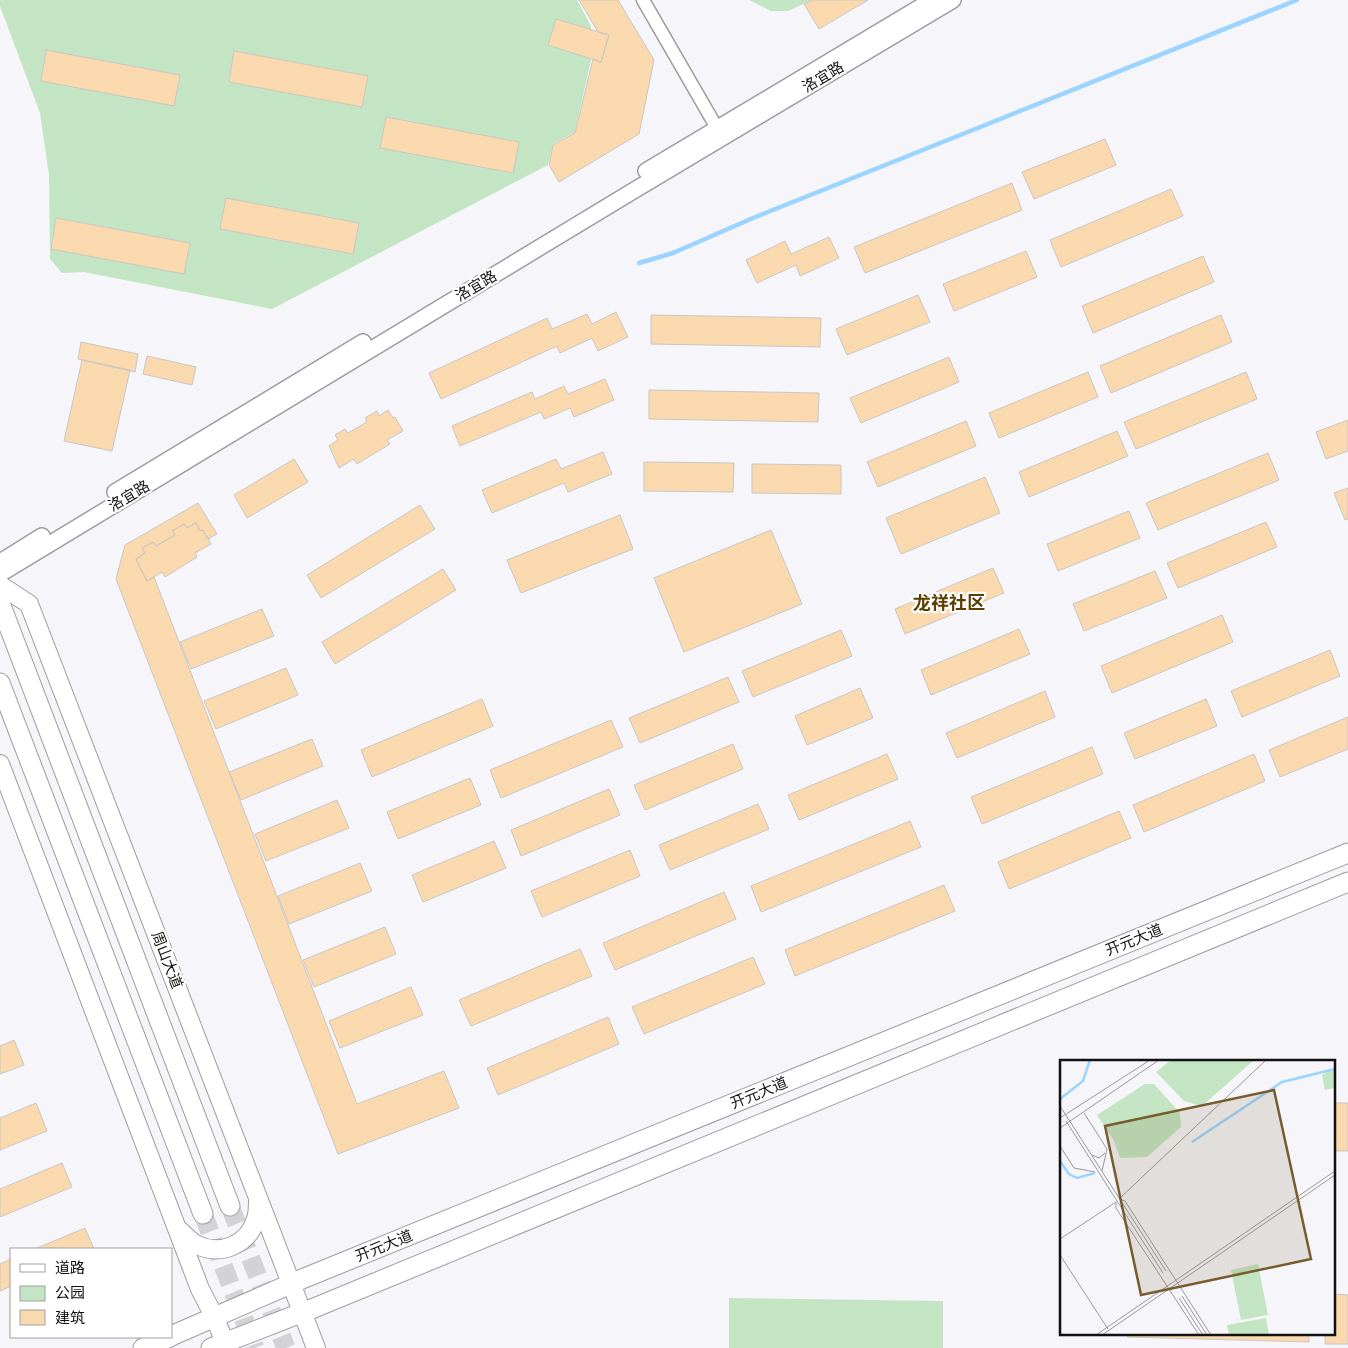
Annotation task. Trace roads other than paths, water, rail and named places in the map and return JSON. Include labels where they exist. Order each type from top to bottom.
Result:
[{"type":"main road","name":"周山大道","points":[[0,585],[29,604],[316,1348]]},
{"type":"main road","name":"周山大道","points":[[0,604],[230,1206]]},
{"type":"main road","points":[[0,684],[203,1214]]},
{"type":"main road","points":[[0,764],[200,1289],[215,1318],[221,1346]]},
{"type":"main road","name":"开元大道","points":[[172,1337],[292,1284],[1348,853]]},
{"type":"main road","name":"开元大道","points":[[221,1346],[1348,882]]},
{"type":"main road","points":[[177,1228],[196,1244],[211,1250],[231,1248],[248,1235],[256,1219],[259,1198]]},
{"type":"main road","name":"开元大道","points":[[143,1348],[168,1338]]},
{"type":"street","points":[[644,0],[719,133]]},
{"type":"street","name":"洛宜路","points":[[0,574],[719,133],[932,0]]},
{"type":"street","name":"洛宜路","points":[[0,562],[719,133],[953,0]]},
{"type":"waterway","points":[[639,263],[673,253],[753,218],[1297,0]]},
{"type":"tunnel","points":[[230,1206],[286,1348]]},
{"type":"tunnel","points":[[203,1214],[255,1348]]},
{"type":"district","name":"龙祥社区","points":[[949,603]]}]
